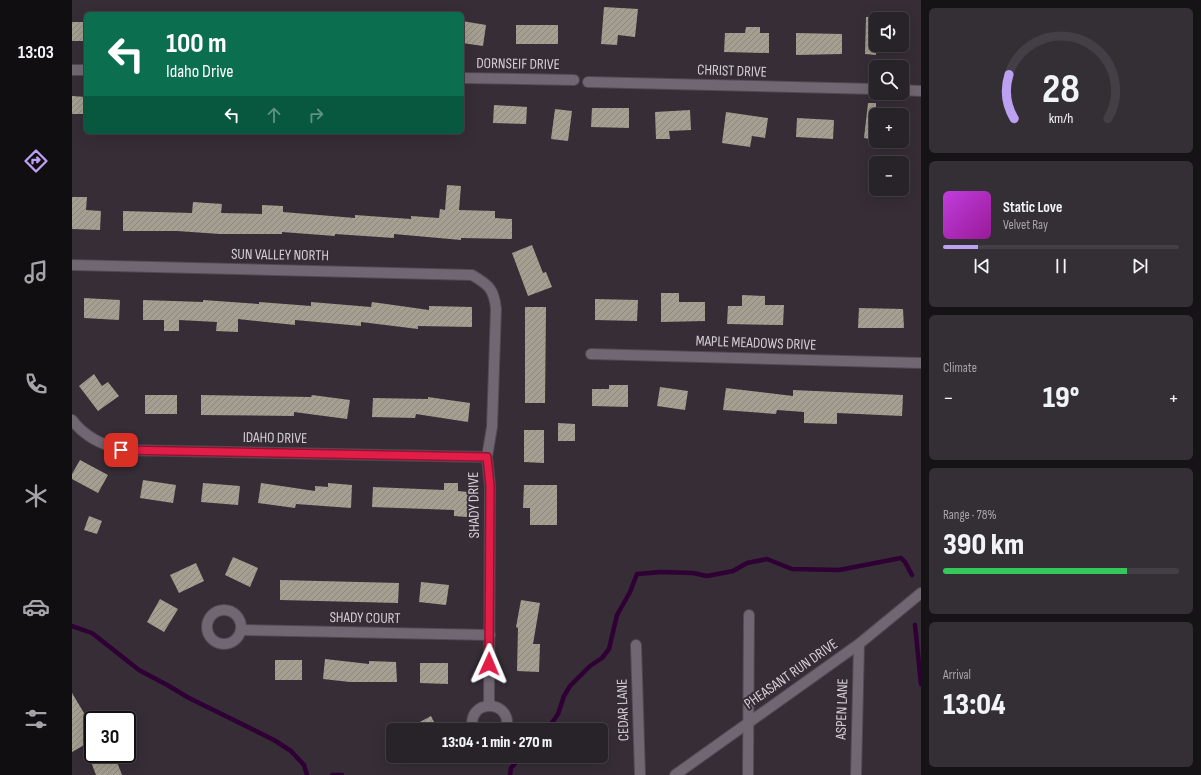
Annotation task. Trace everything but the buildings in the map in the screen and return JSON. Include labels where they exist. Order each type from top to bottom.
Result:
[{"type":"street","points":[[72,70],[84,70]]},
{"type":"street","name":"DORNSEIF DRIVE","points":[[464,78],[574,80]]},
{"type":"street","name":"CHRIST DRIVE","points":[[588,82],[869,90]]},
{"type":"street","points":[[909,90],[921,91]]},
{"type":"street","name":"SUN VALLEY NORTH","points":[[72,265],[472,275],[486,283]]},
{"type":"street","name":"SHADY DRIVE","points":[[486,283],[494,295],[496,309],[492,427],[487,457],[490,485],[489,706]]},
{"type":"street","name":"MAPLE MEADOWS DRIVE","points":[[591,354],[921,363]]},
{"type":"street","name":"IDAHO DRIVE","points":[[72,420],[80,431],[91,439],[106,446],[121,450],[487,457]]},
{"type":"street","name":"PHEASANT RUN DRIVE","points":[[675,775],[859,644],[921,593]]},
{"type":"street","points":[[748,775],[749,615]]},
{"type":"street","name":"SHADY COURT","points":[[241,630],[490,636]]},
{"type":"street","name":"ASPEN LANE","points":[[856,775],[859,644]]},
{"type":"street","name":"CEDAR LANE","points":[[636,645],[640,775]]},
{"type":"street","points":[[471,723],[474,713],[478,709],[489,706],[494,706],[504,712],[507,723]]},
{"type":"waterway","points":[[552,723],[558,714],[564,696],[570,686],[590,666],[602,658],[609,649],[617,615],[630,592],[637,574],[661,572],[693,573],[707,576],[733,571],[747,563],[767,559],[792,569],[839,570],[901,558],[912,575]]},
{"type":"waterway","points":[[915,625],[921,684]]},
{"type":"waterway","points":[[72,626],[92,633],[139,670],[189,698],[274,740],[291,751],[304,765],[307,775]]},
{"type":"waterway","points":[[510,775],[511,768],[516,763]]},
{"type":"waterway","points":[[332,775],[342,775]]},
{"type":"route","points":[[121,450],[487,457],[490,485],[489,664]]}]
